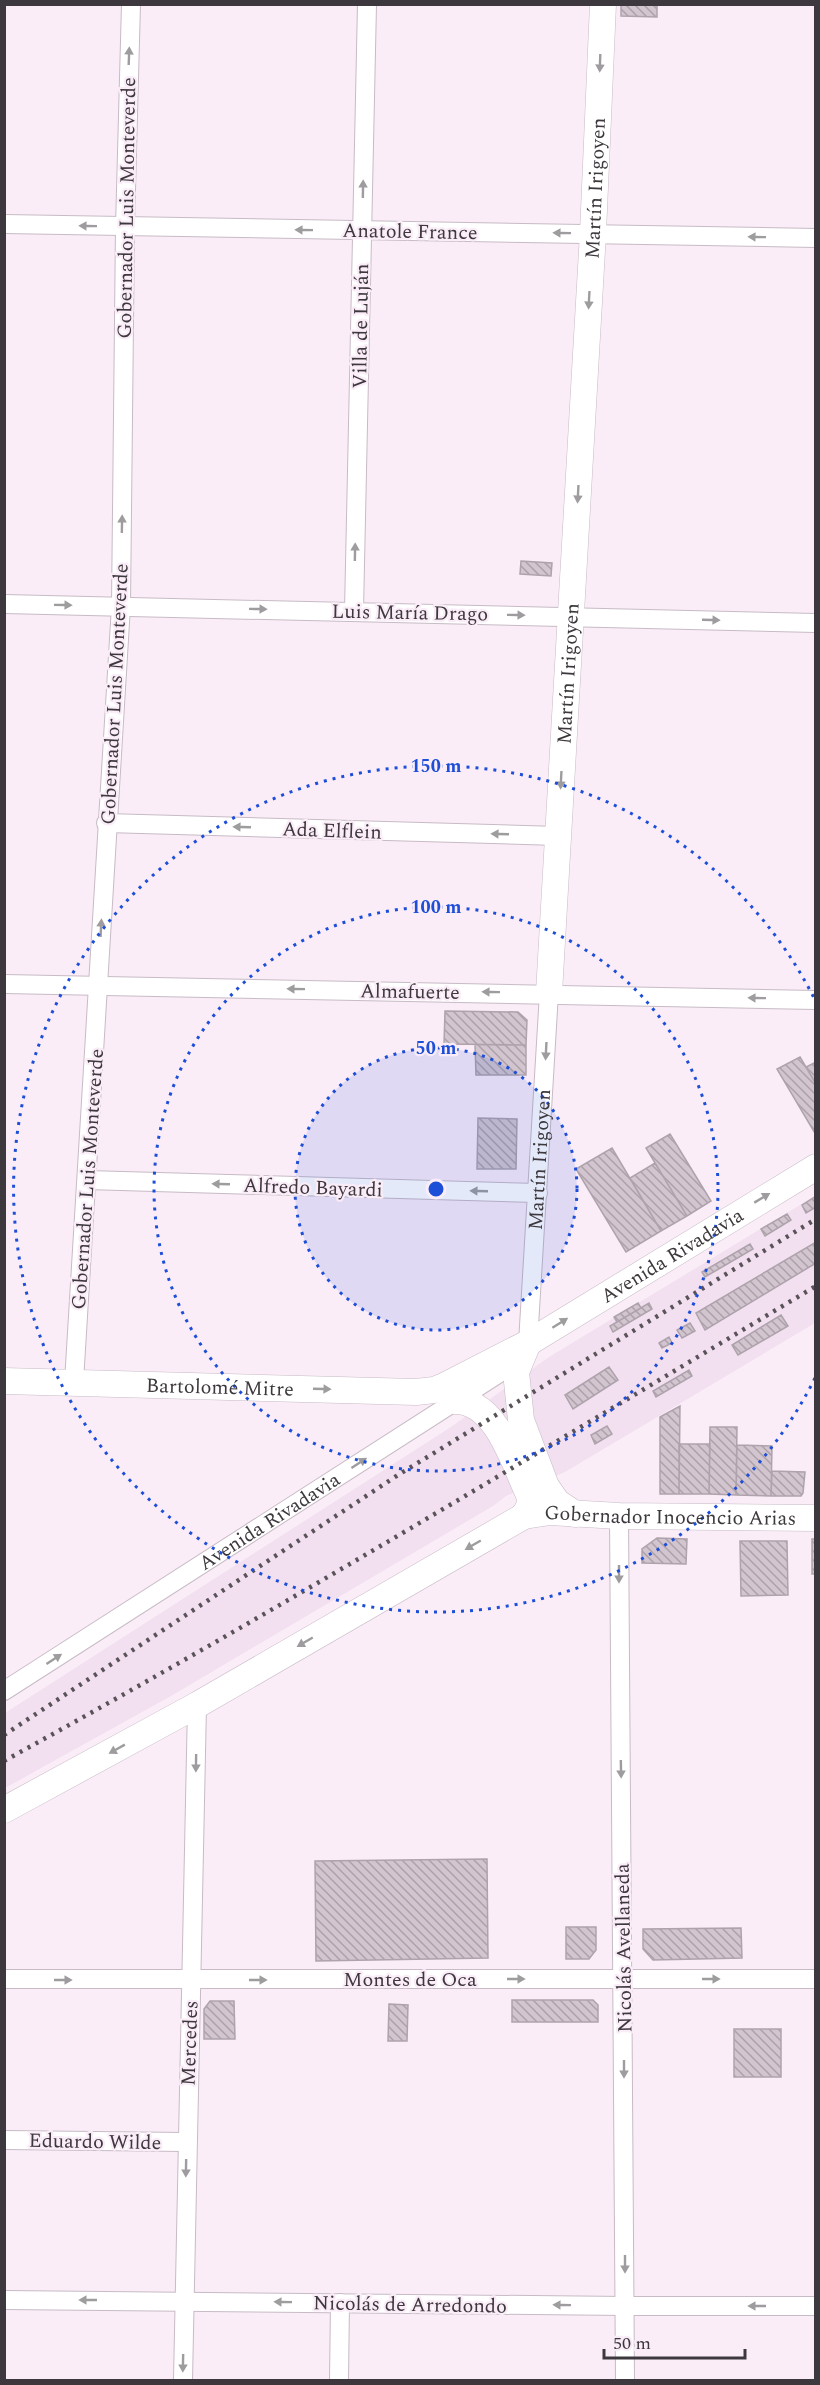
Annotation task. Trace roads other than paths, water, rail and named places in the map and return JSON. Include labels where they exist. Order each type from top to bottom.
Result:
[{"type":"street","name":"Gobernador Luis Monteverde","points":[[74,1382],[106,823],[121,606],[125,227],[131,4]]},
{"type":"street","name":"Villa de Luján","points":[[354,611],[367,4]]},
{"type":"street","name":"Martín Irigoyen","points":[[528,1343],[593,233],[603,4]]},
{"type":"street","name":"Anatole France","points":[[4,224],[816,238]]},
{"type":"street","name":"Luis María Drago","points":[[4,604],[816,623]]},
{"type":"street","name":"Ada Elflein","points":[[106,823],[558,836]]},
{"type":"street","name":"Almafuerte","points":[[4,984],[816,1000]]},
{"type":"street","name":"Avenida Rivadavia","points":[[4,1691],[444,1396],[816,1167]]},
{"type":"street","name":"Alfredo Bayardi","points":[[87,1180],[538,1193]]},
{"type":"street","points":[[528,1343],[516,1372],[521,1420],[546,1486],[557,1502],[576,1514]]},
{"type":"street","name":"Bartolomé Mitre","points":[[4,1381],[416,1392],[444,1396]]},
{"type":"street","points":[[4,1810],[197,1705],[524,1516],[531,1503],[529,1495],[501,1434],[484,1412],[475,1405],[444,1396]]},
{"type":"street","name":"Gobernador Inocencio Arias","points":[[524,1516],[550,1512],[619,1516],[816,1518]]},
{"type":"street","name":"Nicolás Avellaneda","points":[[619,1516],[625,2380]]},
{"type":"street","name":"Mercedes","points":[[183,2380],[186,2142],[197,1705]]},
{"type":"street","name":"Montes de Oca","points":[[4,1979],[816,1979]]},
{"type":"street","name":"Eduardo Wilde","points":[[4,2140],[186,2142]]},
{"type":"street","name":"Nicolás de Arredondo","points":[[4,2300],[816,2306]]},
{"type":"street","points":[[339,2380],[340,2303]]},
{"type":"railway","points":[[4,1735],[398,1475],[816,1219]]},
{"type":"railway","points":[[4,1761],[311,1587],[816,1286]]}]
